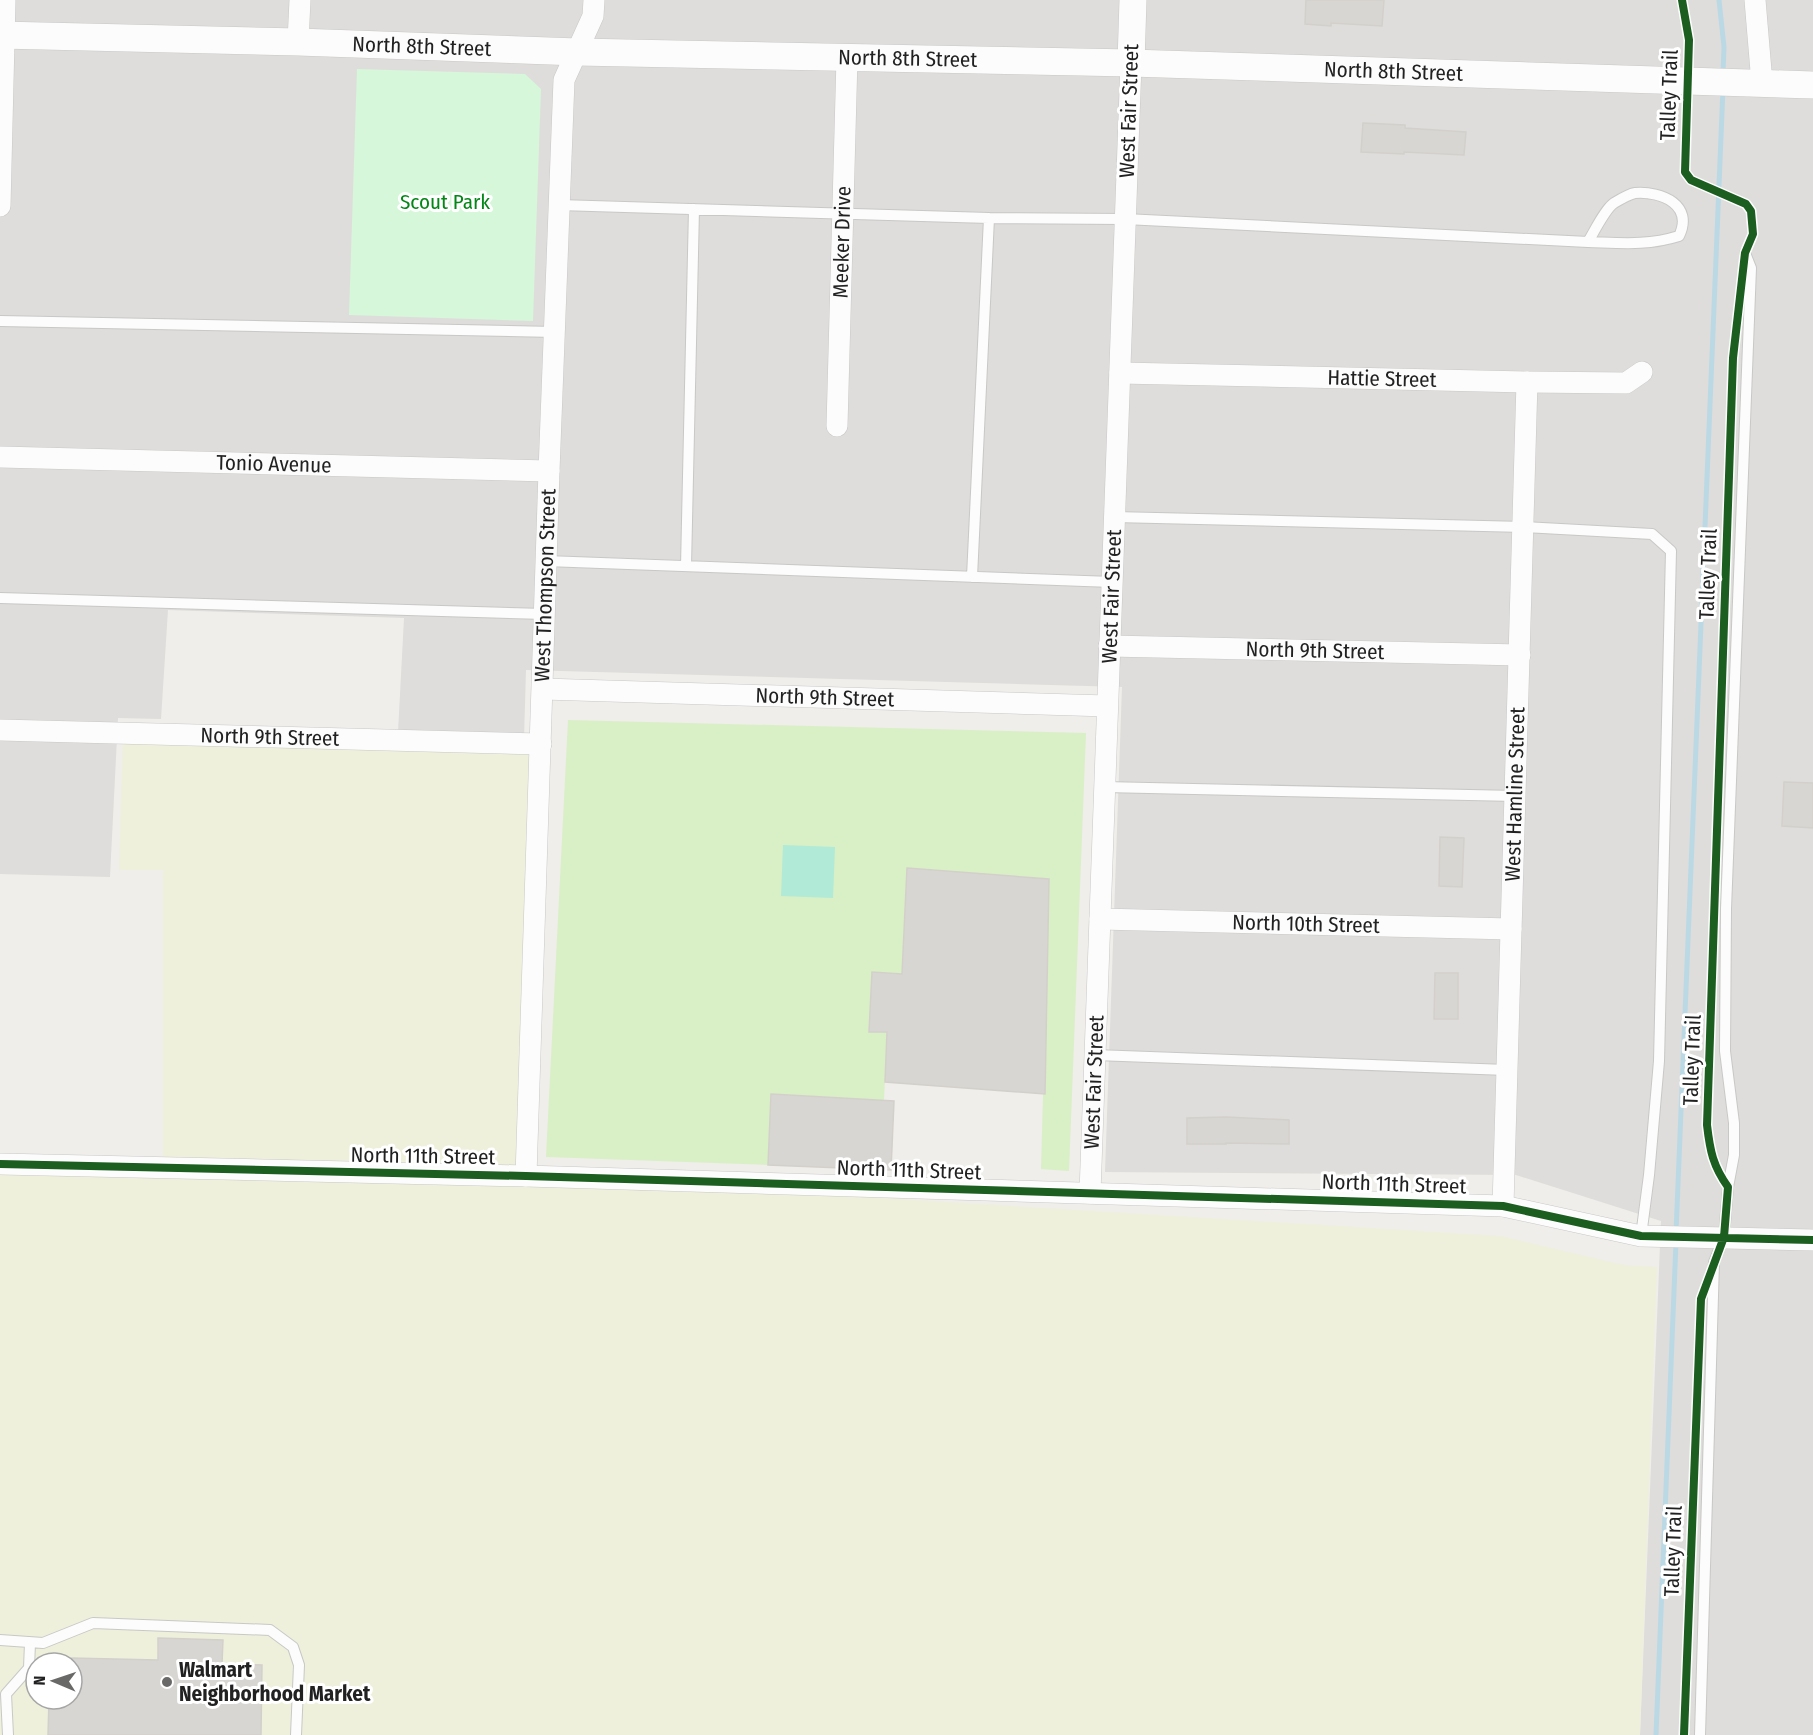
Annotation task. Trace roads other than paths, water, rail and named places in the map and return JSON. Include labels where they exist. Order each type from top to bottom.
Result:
[{"type":"street","points":[[0,206],[2,35],[5,0]]},
{"type":"street","points":[[298,42],[300,0]]},
{"type":"street","name":"West Thompson Street","points":[[526,1176],[564,80],[593,16],[594,0]]},
{"type":"street","name":"West Fair Street","points":[[1090,1193],[1133,0]]},
{"type":"street","points":[[1753,83],[1755,0]]},
{"type":"street","name":"North 8th Street","points":[[2,35],[578,52],[1131,63],[1813,85]]},
{"type":"street","name":"Meeker Drive","points":[[837,426],[847,58]]},
{"type":"street","name":"Hattie Street","points":[[1120,373],[1626,382],[1642,372]]},
{"type":"street","name":"West Hamline Street","points":[[1503,1206],[1521,655],[1527,382]]},
{"type":"street","name":"Tonio Avenue","points":[[0,457],[549,471]]},
{"type":"street","name":"North 9th Street","points":[[1109,646],[1521,655]]},
{"type":"street","name":"North 9th Street","points":[[543,689],[1107,706]]},
{"type":"street","name":"North 9th Street","points":[[0,730],[541,744]]},
{"type":"street","name":"North 10th Street","points":[[1100,919],[1511,929]]},
{"type":"street","name":"North 11th Street","points":[[0,1164],[526,1176],[1503,1206],[1650,1236],[1813,1240]]},
{"type":"lane","points":[[560,205],[989,218],[1125,219],[1588,242],[1657,243],[1679,236],[1684,226],[1681,211],[1671,199],[1633,193],[1612,204],[1588,242]]},
{"type":"lane","points":[[686,566],[694,209]]},
{"type":"lane","points":[[972,577],[989,218]]},
{"type":"lane","points":[[1700,1735],[1714,1262],[1734,1155],[1734,1123],[1725,1050],[1726,921],[1751,268],[1745,253]]},
{"type":"lane","points":[[0,321],[555,332]]},
{"type":"lane","points":[[1114,517],[1524,527],[1652,534],[1671,551],[1659,1060],[1649,1175],[1650,1236]]},
{"type":"lane","points":[[546,561],[1112,582]]},
{"type":"lane","points":[[0,598],[545,614]]},
{"type":"lane","points":[[1104,787],[1516,796]]},
{"type":"lane","points":[[1095,1055],[1507,1070]]},
{"type":"lane","points":[[0,1640],[43,1643],[93,1623],[270,1630],[293,1647],[299,1665],[296,1735]]},
{"type":"lane","points":[[8,1735],[6,1694],[29,1668],[30,1642]]},
{"type":"waterway","points":[[1719,0],[1724,47],[1723,73]]},
{"type":"waterway","points":[[1676,1233],[1723,88]]},
{"type":"waterway","points":[[1656,1735],[1676,1242]]},
{"type":"place","name":"Walmart Neighborhood Market","points":[[167,1682]]},
{"type":"park label","name":"Scout Park","points":[[445,202]]}]
